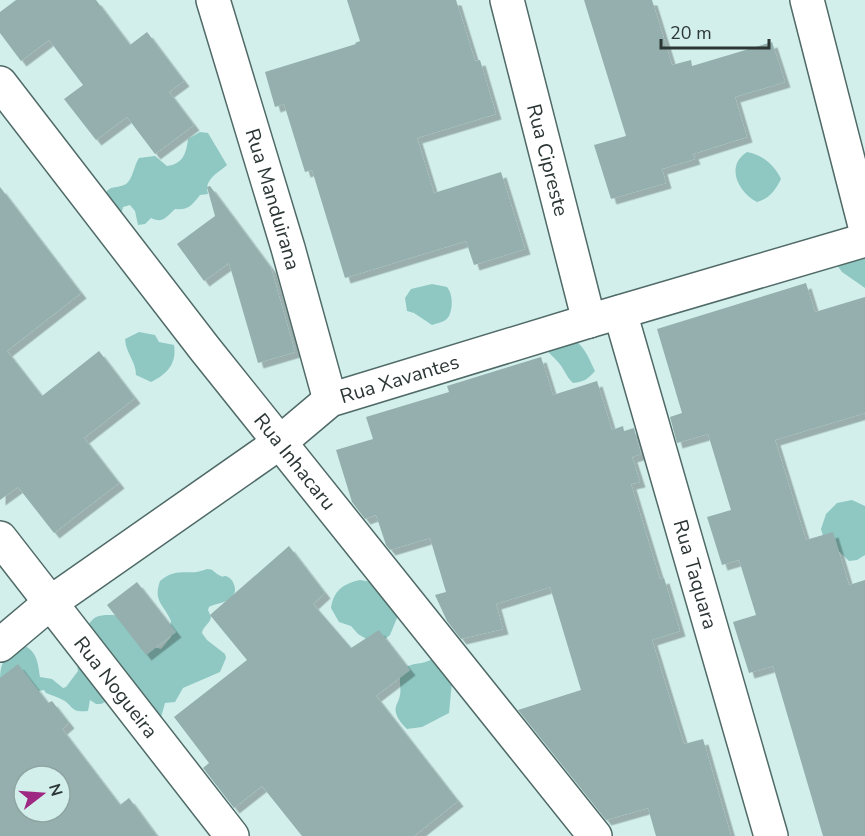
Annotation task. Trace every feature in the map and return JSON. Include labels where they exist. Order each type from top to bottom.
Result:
[{"type":"street","name":"Rua Manduirana","points":[[213,0],[288,248],[330,400]]},
{"type":"street","name":"Rua Cipreste","points":[[507,0],[589,321]]},
{"type":"street","points":[[807,0],[865,226]]},
{"type":"street","name":"Rua Inhacaru","points":[[0,83],[279,443],[594,836]]},
{"type":"street","name":"Rua Xavantes","points":[[0,645],[50,603],[279,443],[330,400],[865,240]]},
{"type":"street","name":"Rua Taquara","points":[[620,312],[771,836]]},
{"type":"street","name":"Rua Nogueira","points":[[0,538],[232,836]]},
{"type":"shaded area","points":[[200,132],[208,133],[227,165],[208,184],[208,194],[200,195],[187,208],[175,209],[164,219],[151,218],[145,224],[138,225],[135,211],[130,205],[123,207],[121,215],[103,199],[107,191],[128,182],[139,158],[155,156],[167,166],[177,163],[185,154],[188,139]]},
{"type":"shaded area","points":[[747,152],[767,161],[781,179],[772,194],[757,202],[744,192],[735,171],[740,158]]},
{"type":"shaded area","points":[[865,221],[865,288],[842,272],[837,265]]},
{"type":"shaded area","points":[[432,284],[447,287],[452,301],[448,318],[432,325],[407,311],[405,298],[411,289]]},
{"type":"shaded area","points":[[139,332],[155,335],[159,342],[174,345],[174,358],[170,368],[151,382],[136,375],[127,349],[125,339]]},
{"type":"shaded area","points":[[571,337],[583,348],[595,371],[586,380],[573,383],[544,346]]},
{"type":"shaded area","points":[[852,500],[865,506],[865,555],[857,560],[849,561],[823,536],[821,529],[826,514],[837,503]]},
{"type":"shaded area","points":[[207,569],[230,578],[235,587],[232,597],[209,607],[211,617],[202,633],[225,654],[226,658],[220,672],[183,688],[175,702],[165,703],[160,721],[136,688],[101,704],[90,700],[88,711],[78,711],[44,690],[0,685],[4,661],[23,645],[34,654],[40,677],[52,679],[63,688],[66,687],[78,671],[79,650],[84,634],[92,621],[99,616],[121,616],[154,647],[161,649],[171,637],[171,621],[158,598],[160,581],[172,574]]},
{"type":"shaded area","points":[[360,580],[372,582],[399,613],[390,635],[384,640],[368,640],[358,634],[351,626],[339,622],[331,608],[334,597],[340,589]]},
{"type":"shaded area","points":[[432,659],[439,664],[452,682],[449,713],[422,727],[407,729],[399,720],[396,711],[402,671],[408,666]]},
{"type":"building","points":[[16,0],[96,0],[130,45],[147,32],[184,81],[169,92],[194,125],[155,154],[127,117],[96,140],[64,99],[83,85],[49,40],[21,61],[0,33],[0,12]]},
{"type":"building","points":[[347,0],[456,0],[475,61],[480,60],[496,114],[417,138],[434,193],[501,172],[525,249],[474,265],[466,241],[345,278],[312,170],[305,172],[284,104],[275,107],[265,72],[360,41]]},
{"type":"building","points":[[584,0],[652,0],[672,65],[691,60],[692,66],[772,42],[785,82],[735,97],[747,137],[693,154],[695,159],[662,169],[666,183],[611,199],[594,145],[626,136]]},
{"type":"building","points":[[210,186],[271,268],[295,352],[258,363],[229,263],[204,281],[177,244],[215,216],[207,187]]},
{"type":"building","points":[[0,187],[81,293],[7,351],[42,396],[99,351],[135,398],[84,438],[119,483],[54,533],[18,487],[0,500]]},
{"type":"building","points":[[806,283],[815,312],[865,297],[865,413],[775,440],[806,540],[833,532],[849,585],[865,580],[865,836],[823,836],[773,666],[749,673],[733,622],[756,615],[739,560],[722,565],[707,517],[731,510],[708,434],[677,443],[670,417],[682,413],[657,329]]},
{"type":"building","points":[[541,357],[553,395],[597,381],[612,430],[623,426],[624,431],[634,428],[641,454],[632,457],[640,482],[631,484],[660,579],[664,578],[680,631],[652,640],[684,744],[703,739],[731,836],[656,836],[648,808],[606,820],[518,710],[581,690],[550,587],[496,604],[503,629],[461,639],[447,621],[435,595],[446,592],[430,538],[390,550],[386,545],[376,515],[365,519],[352,502],[336,450],[373,439],[366,417],[449,392],[447,386]]},
{"type":"building","points":[[289,546],[325,593],[313,604],[351,648],[379,630],[410,670],[376,696],[458,801],[414,836],[302,836],[262,786],[234,808],[203,768],[209,763],[174,717],[247,660],[210,615]]},
{"type":"building","points":[[137,582],[176,632],[146,655],[107,605]]},
{"type":"building","points":[[18,664],[48,703],[52,701],[69,723],[62,729],[120,805],[129,798],[157,836],[0,836],[0,678]]}]
